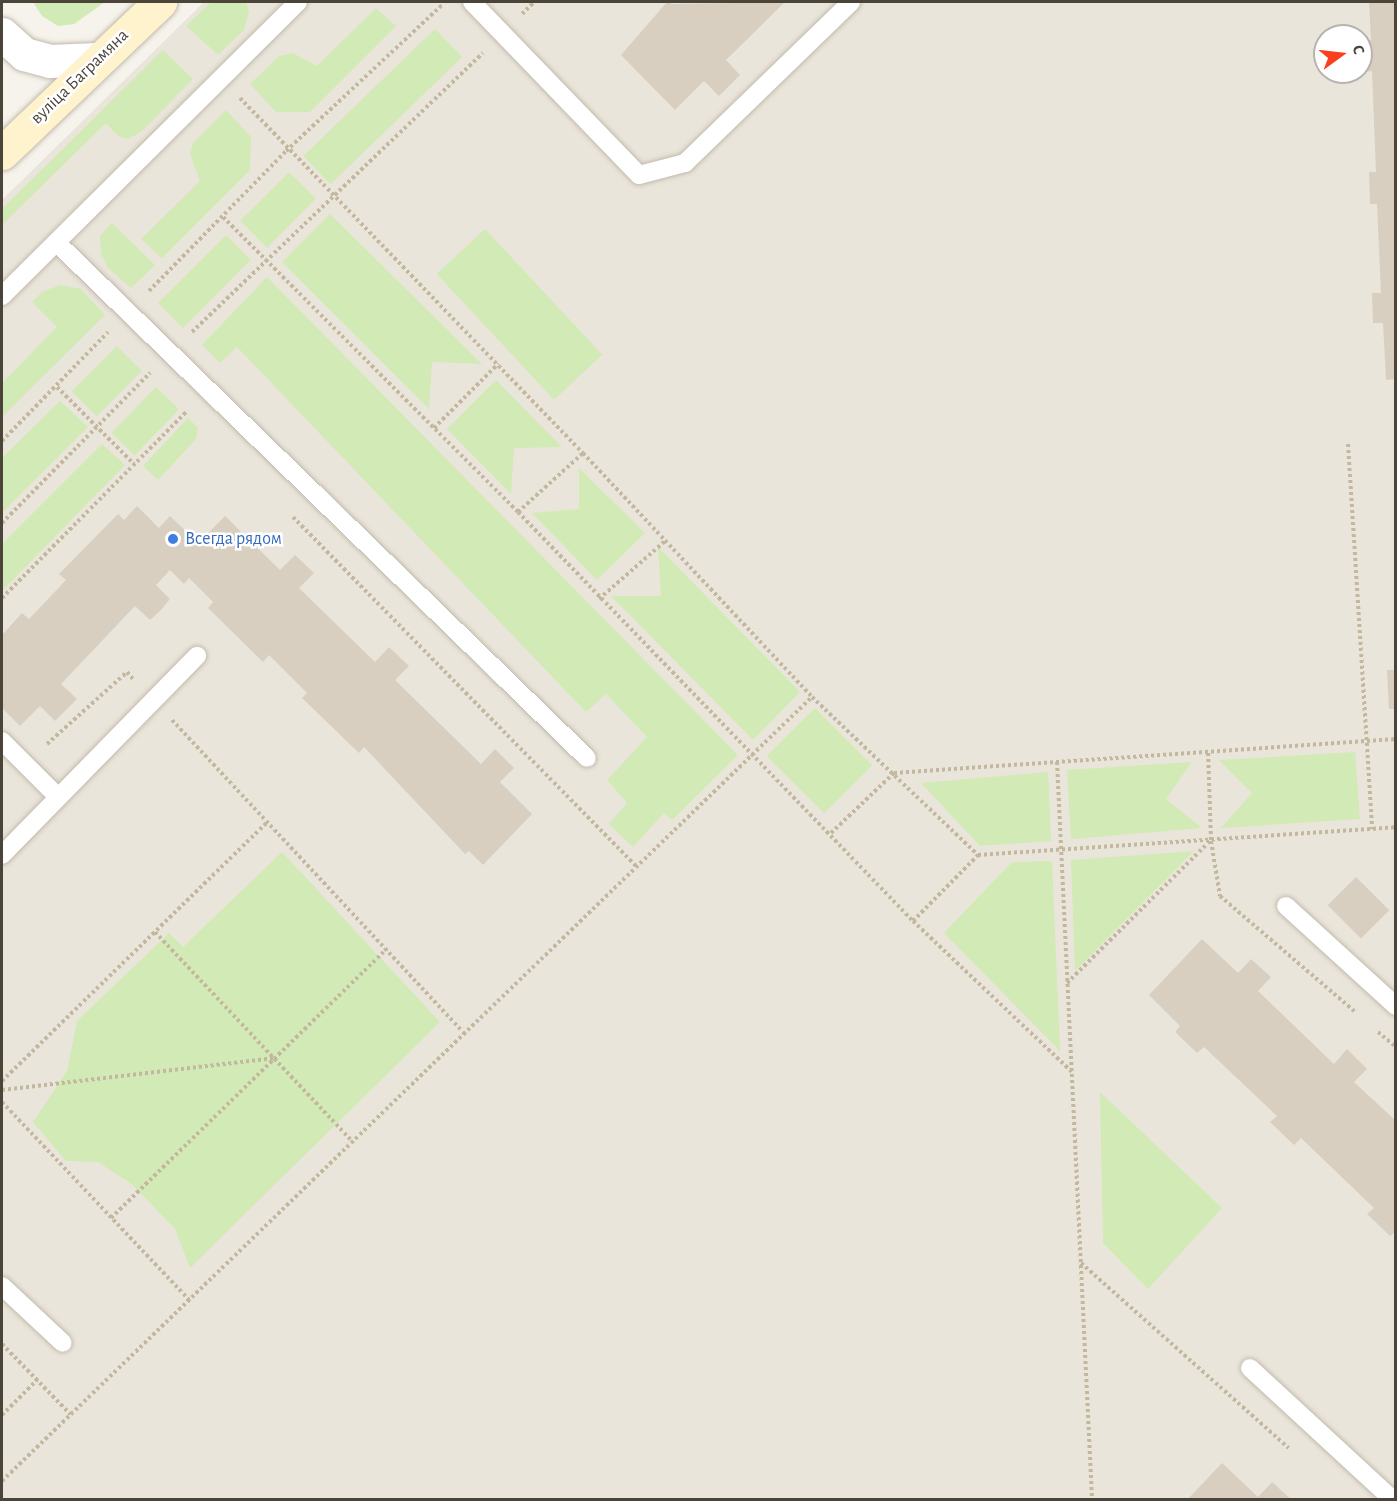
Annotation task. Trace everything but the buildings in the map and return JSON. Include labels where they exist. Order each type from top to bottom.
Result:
[{"type":"street","name":"вуліца Баграмяна","points":[[2,153],[98,58],[160,2]]},
{"type":"street","points":[[2,34],[32,56],[50,61],[98,58]]},
{"type":"lane","points":[[2,296],[298,2]]},
{"type":"lane","points":[[472,2],[639,175],[685,163],[851,2]]},
{"type":"lane","points":[[56,242],[587,758]]},
{"type":"lane","points":[[2,855],[57,796],[196,656]]},
{"type":"lane","points":[[2,741],[57,796]]},
{"type":"lane","points":[[1286,906],[1395,1006]]},
{"type":"lane","points":[[2,1286],[63,1343]]},
{"type":"lane","points":[[1250,1368],[1393,1500]]},
{"type":"path","points":[[2,441],[286,151],[446,2]]},
{"type":"path","points":[[2,523],[170,353],[534,2]]},
{"type":"path","points":[[239,98],[286,151],[498,364],[812,697],[978,855]]},
{"type":"path","points":[[223,217],[518,512],[599,599],[831,833],[913,921],[1072,1072]]},
{"type":"path","points":[[109,331],[118,339]]},
{"type":"path","points":[[142,364],[158,380]]},
{"type":"path","points":[[434,428],[498,364]]},
{"type":"path","points":[[57,387],[134,465]]},
{"type":"path","points":[[180,403],[196,419]]},
{"type":"path","points":[[2,598],[188,410]]},
{"type":"path","points":[[1348,444],[1372,829]]},
{"type":"path","points":[[518,512],[583,453]]},
{"type":"path","points":[[288,512],[638,868]]},
{"type":"path","points":[[599,599],[665,541]]},
{"type":"path","points":[[25,764],[127,672],[465,1034]]},
{"type":"path","points":[[2,1481],[638,868],[812,697]]},
{"type":"path","points":[[831,833],[894,773],[1395,739]]},
{"type":"path","points":[[1068,983],[1211,840],[1208,750]]},
{"type":"path","points":[[1057,762],[1092,1500]]},
{"type":"path","points":[[2,1081],[267,822]]},
{"type":"path","points":[[913,921],[978,855],[1395,827]]},
{"type":"path","points":[[155,932],[353,1142]]},
{"type":"path","points":[[111,1218],[387,949]]},
{"type":"path","points":[[2,1090],[275,1058]]},
{"type":"path","points":[[2,1102],[189,1300]]},
{"type":"path","points":[[1081,1263],[1294,1452]]},
{"type":"path","points":[[2,1344],[70,1414]]},
{"type":"path","points":[[2,1415],[37,1380]]},
{"type":"shaded area","points":[[204,2],[1395,2],[1395,1499],[2,1500],[2,200]]},
{"type":"green space","points":[[33,2],[105,2],[74,24],[58,26],[42,16]]},
{"type":"green space","points":[[211,2],[246,2],[249,12],[244,30],[218,55],[186,26]]},
{"type":"green space","points":[[376,8],[396,26],[310,112],[276,112],[250,84],[279,56],[293,53],[317,66]]},
{"type":"green space","points":[[435,29],[462,57],[330,184],[303,156]]},
{"type":"green space","points":[[163,50],[193,79],[141,132],[128,139],[118,136],[106,123],[2,225],[2,209]]},
{"type":"green space","points":[[226,110],[251,137],[250,170],[162,258],[141,239],[200,181],[190,154],[193,143]]},
{"type":"green space","points":[[289,172],[316,199],[267,248],[240,221]]},
{"type":"green space","points":[[330,214],[482,364],[432,362],[429,409],[282,262]]},
{"type":"green space","points":[[112,223],[155,265],[131,288],[108,268],[101,254],[100,236]]},
{"type":"green space","points":[[485,229],[602,355],[554,400],[437,274]]},
{"type":"green space","points":[[226,235],[251,260],[183,328],[158,303]]},
{"type":"green space","points":[[267,277],[738,755],[672,820],[664,813],[633,847],[609,824],[627,803],[607,780],[647,737],[606,694],[586,712],[237,347],[220,363],[202,345]]},
{"type":"green space","points":[[60,285],[81,289],[105,315],[2,417],[2,383],[57,327],[32,302],[42,292]]},
{"type":"green space","points":[[117,346],[142,371],[96,416],[72,391]]},
{"type":"green space","points":[[496,380],[562,447],[514,448],[511,494],[447,429]]},
{"type":"green space","points":[[156,387],[179,409],[135,455],[112,433]]},
{"type":"green space","points":[[60,401],[88,427],[2,513],[2,458]]},
{"type":"green space","points":[[188,418],[198,428],[196,439],[158,480],[143,466]]},
{"type":"green space","points":[[102,444],[125,465],[2,591],[2,544]]},
{"type":"green space","points":[[579,468],[645,533],[597,580],[532,513],[579,509]]},
{"type":"green space","points":[[658,547],[800,692],[753,740],[611,596],[661,596]]},
{"type":"green space","points":[[815,708],[872,765],[824,813],[767,756]]},
{"type":"green space","points":[[1355,752],[1360,819],[1221,828],[1252,793],[1219,760]]},
{"type":"green space","points":[[1192,762],[1166,799],[1202,828],[1071,839],[1067,770]]},
{"type":"green space","points":[[1048,772],[1051,841],[980,846],[921,783]]},
{"type":"green space","points":[[1194,851],[1075,971],[1071,860]]},
{"type":"green space","points":[[282,852],[440,1022],[190,1268],[175,1229],[133,1185],[98,1162],[66,1161],[33,1122],[67,1071],[77,1021],[169,933],[183,947]]},
{"type":"green space","points":[[1052,861],[1060,1051],[944,933],[1012,862]]},
{"type":"green space","points":[[1100,1092],[1222,1208],[1148,1289],[1103,1243]]},
{"type":"place","name":"Всегда рядом","points":[[173,539]]}]
